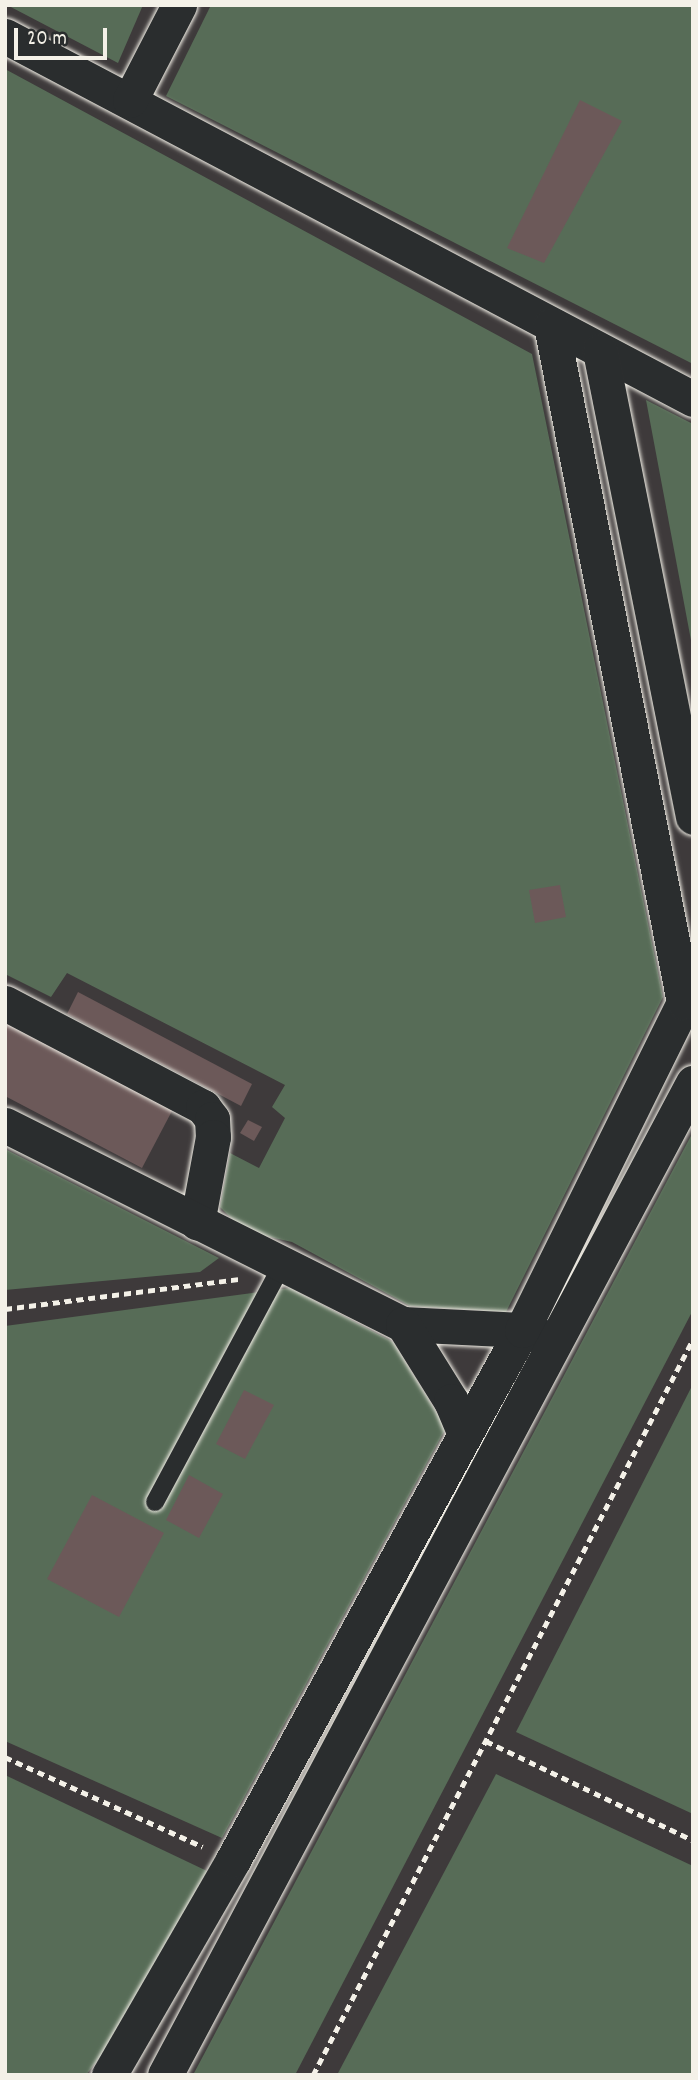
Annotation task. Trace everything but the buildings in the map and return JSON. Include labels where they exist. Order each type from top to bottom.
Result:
[{"type":"street","points":[[130,100],[179,5]]},
{"type":"street","points":[[5,36],[693,399]]},
{"type":"street","points":[[109,2075],[233,1860],[522,1330],[690,1002],[551,325]]},
{"type":"street","points":[[600,351],[693,817]]},
{"type":"street","points":[[5,1003],[203,1107],[212,1119],[213,1136],[197,1223]]},
{"type":"street","points":[[165,2075],[693,1083]]},
{"type":"street","points":[[5,1125],[403,1324],[522,1330],[555,1340]]},
{"type":"street","points":[[403,1324],[451,1401],[464,1432]]},
{"type":"lane","points":[[155,1503],[272,1258]]},
{"type":"path","points":[[5,1309],[238,1279],[272,1258]]},
{"type":"path","points":[[313,2075],[693,1339]]},
{"type":"path","points":[[485,1741],[693,1840]]},
{"type":"path","points":[[5,1758],[233,1860]]},
{"type":"green space","points":[[7,5],[143,5],[118,63]]},
{"type":"green space","points":[[211,5],[693,5],[693,364],[166,96]]},
{"type":"green space","points":[[5,69],[532,354],[663,997],[506,1312],[410,1306],[292,1242],[265,1236],[233,1220],[220,1207],[230,1153],[259,1168],[285,1118],[272,1107],[285,1085],[67,973],[51,997],[5,974]]},
{"type":"green space","points":[[646,400],[693,424],[693,651]]},
{"type":"green space","points":[[693,1132],[693,1310],[295,2075],[193,2075]]},
{"type":"green space","points":[[5,1149],[219,1258],[200,1272],[5,1290]]},
{"type":"green space","points":[[290,1288],[393,1342],[446,1428],[222,1838],[5,1741],[5,1326]]},
{"type":"green space","points":[[693,1384],[693,1814],[516,1732]]},
{"type":"green space","points":[[496,1774],[693,1866],[693,2075],[337,2075]]},
{"type":"green space","points":[[5,1775],[207,1871],[111,2043],[86,2075],[5,2075]]}]
